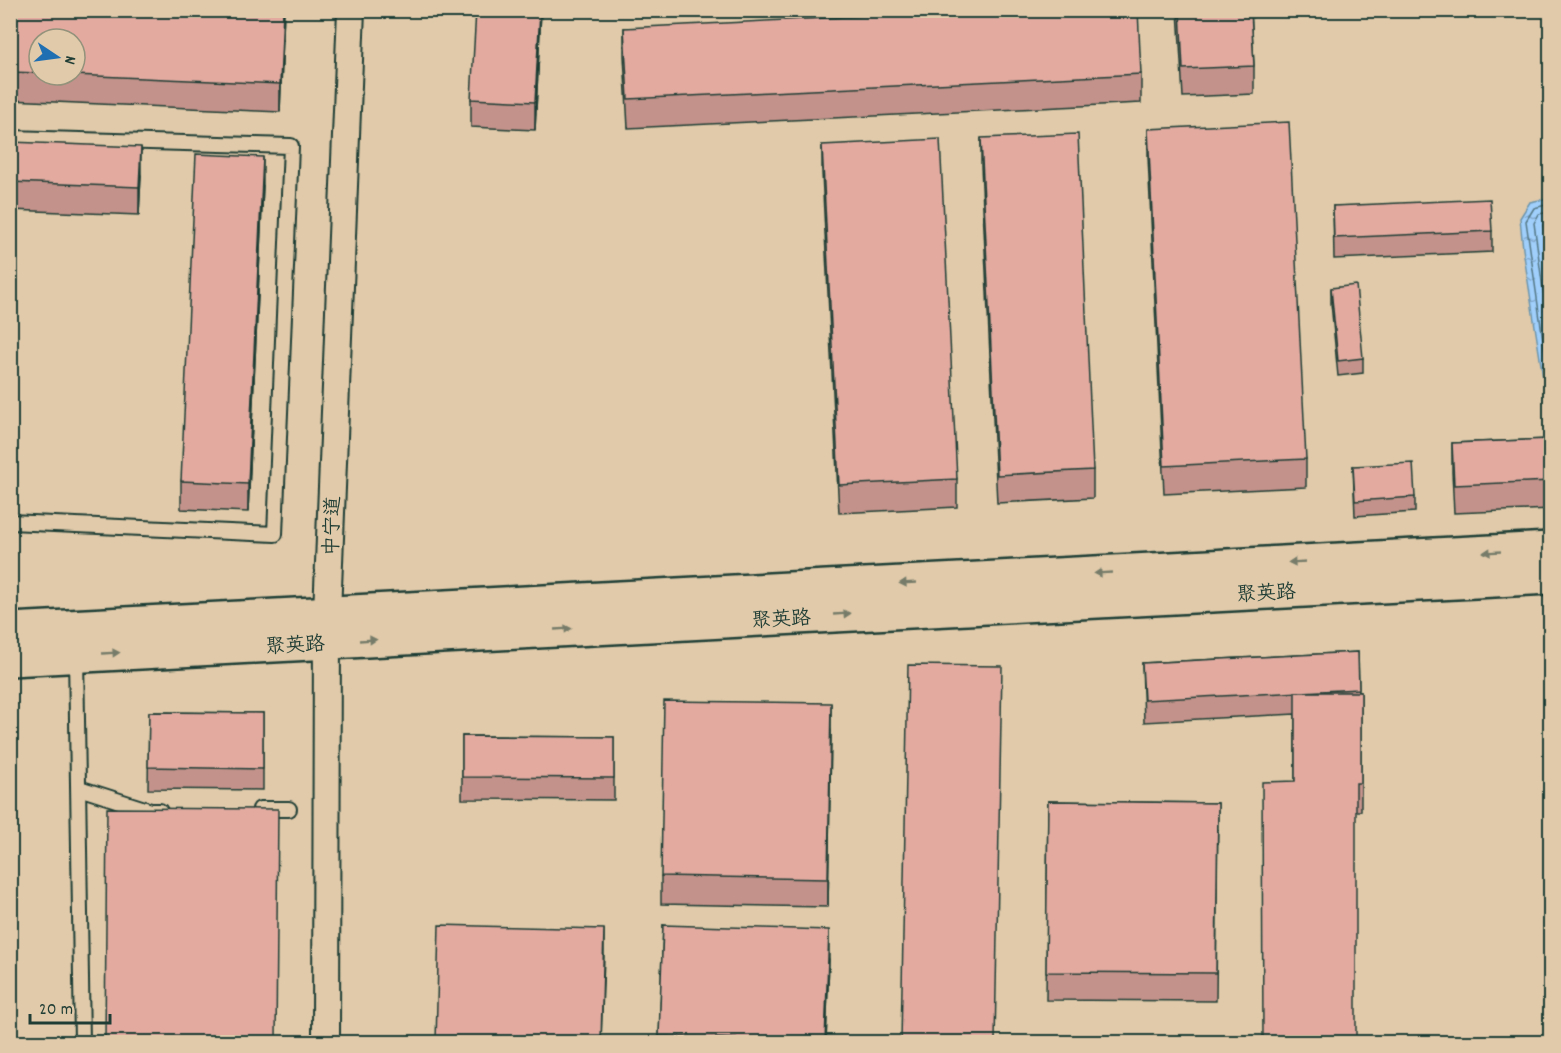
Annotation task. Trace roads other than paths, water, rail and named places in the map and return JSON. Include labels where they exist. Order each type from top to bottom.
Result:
[{"type":"main road","name":"聚英路","points":[[328,628],[1551,549]]},
{"type":"main road","name":"聚英路","points":[[10,659],[76,641],[328,628],[1551,577]]},
{"type":"main road","name":"聚英路","points":[[10,630],[76,641]]},
{"type":"street","name":"中宁道","points":[[326,1042],[328,628],[351,10]]},
{"type":"lane","points":[[10,138],[291,146],[275,534],[10,522]]},
{"type":"lane","points":[[76,641],[82,1042]]},
{"type":"lane","points":[[79,788],[152,811],[174,811]]},
{"type":"lane","points":[[243,810],[289,809]]},
{"type":"water","points":[[1550,198],[1550,412],[1520,218],[1530,202]]}]
